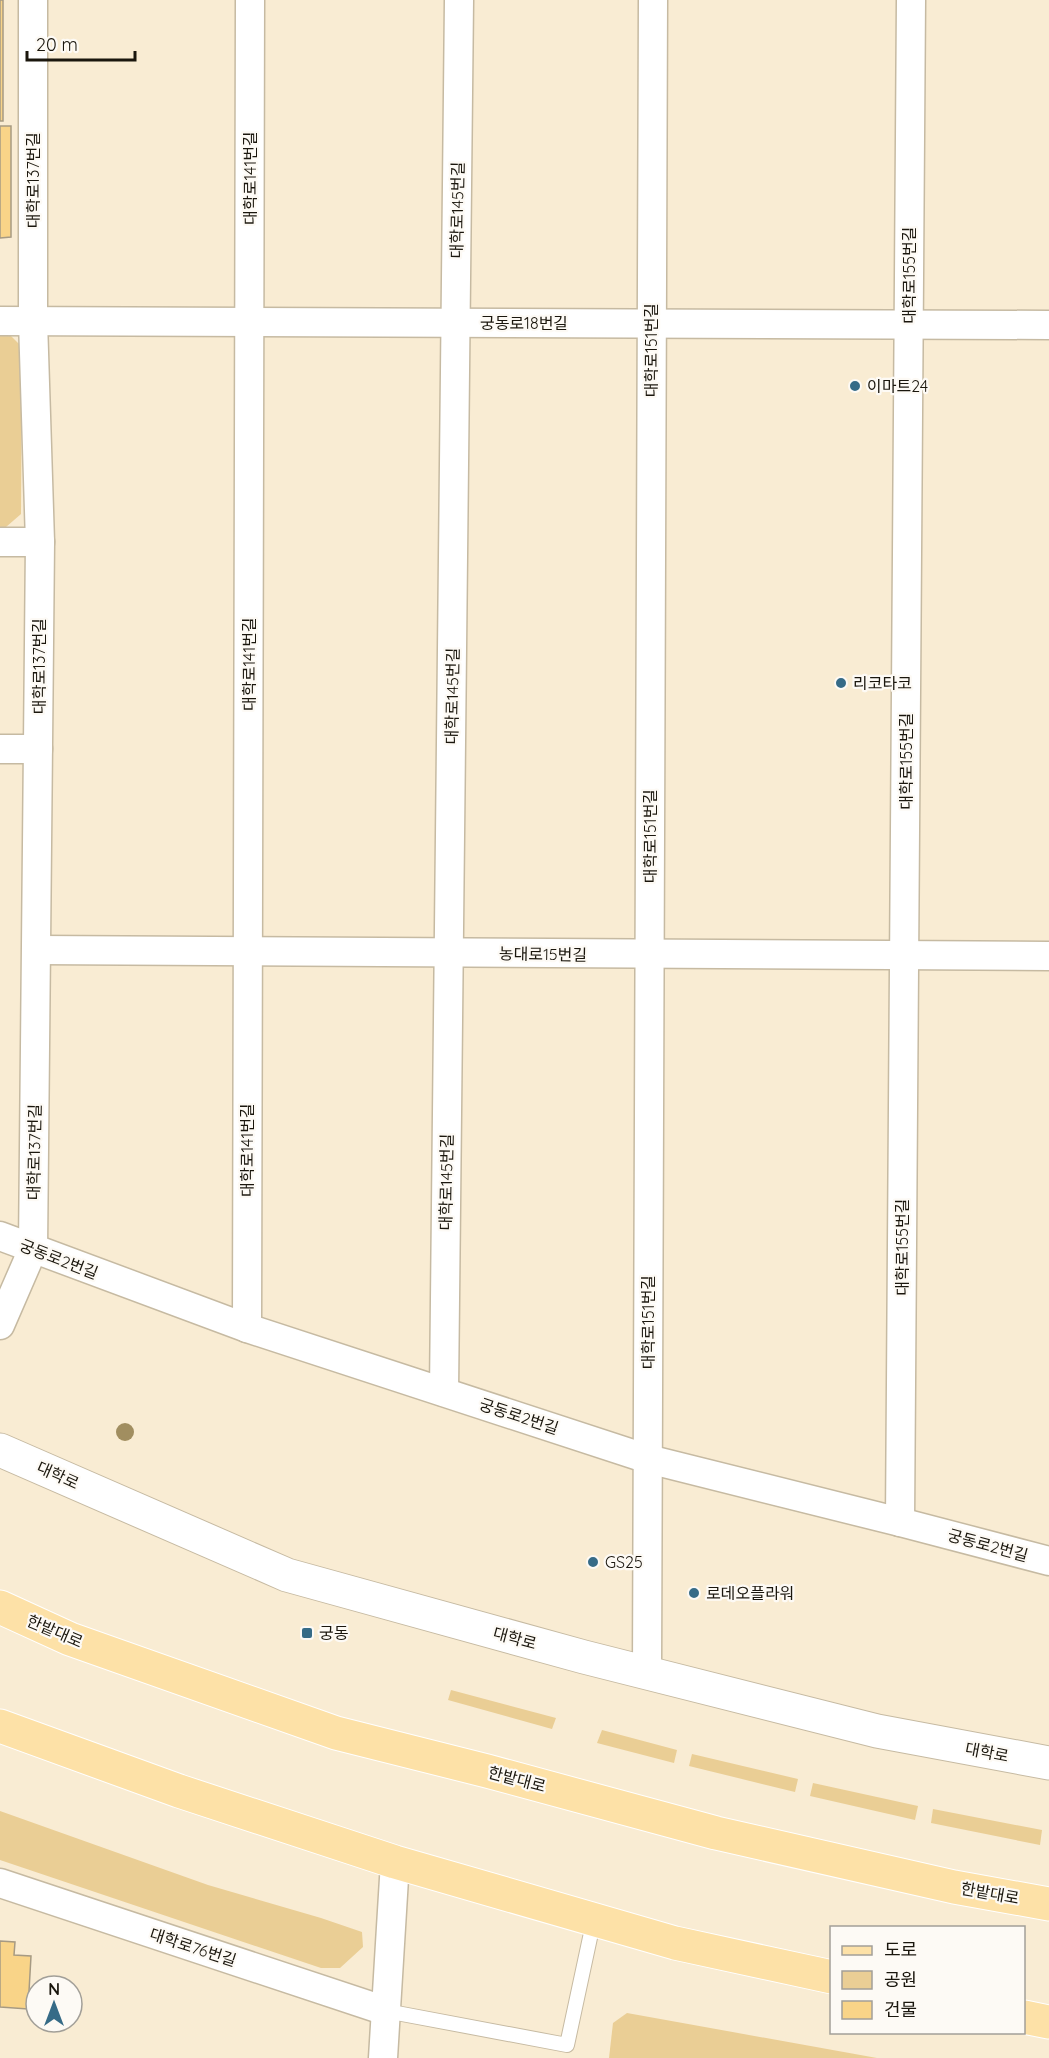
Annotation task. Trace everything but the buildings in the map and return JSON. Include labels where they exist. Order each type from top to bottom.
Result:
[{"type":"main road","name":"대학로","points":[[0,1450],[287,1575],[584,1657],[877,1731],[1049,1763]]},
{"type":"main road","name":"한밭대로","points":[[0,1607],[70,1639],[336,1733],[716,1833],[954,1887],[1049,1904]]},
{"type":"main road","points":[[0,1726],[179,1791],[395,1862],[675,1942],[830,1977]]},
{"type":"main road","points":[[1025,2017],[1049,2022]]},
{"type":"street","name":"대학로137번길","points":[[0,1325],[33,1250],[40,542],[33,321],[33,0]]},
{"type":"street","name":"대학로141번길","points":[[247,1328],[250,0]]},
{"type":"street","name":"대학로145번길","points":[[444,1392],[459,0]]},
{"type":"street","name":"대학로151번길","points":[[647,1673],[652,0]]},
{"type":"street","name":"대학로155번길","points":[[900,1522],[911,0]]},
{"type":"street","name":"궁동로18번길","points":[[0,321],[1049,325]]},
{"type":"street","points":[[0,542],[40,542]]},
{"type":"street","points":[[0,749],[38,749]]},
{"type":"street","name":"농대로15번길","points":[[37,950],[1049,956]]},
{"type":"street","name":"궁동로2번길","points":[[0,1236],[247,1328],[648,1459],[1049,1561]]},
{"type":"street","points":[[383,2058],[395,1862]]},
{"type":"street","name":"대학로76번길","points":[[0,1883],[386,2012]]},
{"type":"lane","points":[[386,2012],[567,2045],[594,1919]]},
{"type":"green space","points":[[0,336],[11,336],[22,347],[21,514],[6,527],[0,527]]},
{"type":"green space","points":[[451,1690],[556,1718],[552,1729],[448,1700]]},
{"type":"green space","points":[[602,1730],[677,1750],[674,1763],[597,1743]]},
{"type":"green space","points":[[692,1754],[798,1779],[795,1792],[689,1766]]},
{"type":"green space","points":[[813,1783],[918,1806],[915,1820],[810,1796]]},
{"type":"green space","points":[[933,1809],[1042,1830],[1040,1845],[931,1823]]},
{"type":"green space","points":[[0,1811],[208,1885],[362,1932],[363,1947],[340,1968],[321,1968],[0,1860]]},
{"type":"green space","points":[[627,2013],[877,2058],[609,2058],[613,2023]]},
{"type":"place","name":"이마트24","points":[[855,386]]},
{"type":"place","name":"리코타코","points":[[841,683]]},
{"type":"place","name":"GS25","points":[[593,1562]]},
{"type":"place","name":"로데오플라워","points":[[694,1593]]},
{"type":"place","name":"궁동","points":[[307,1633]]}]
